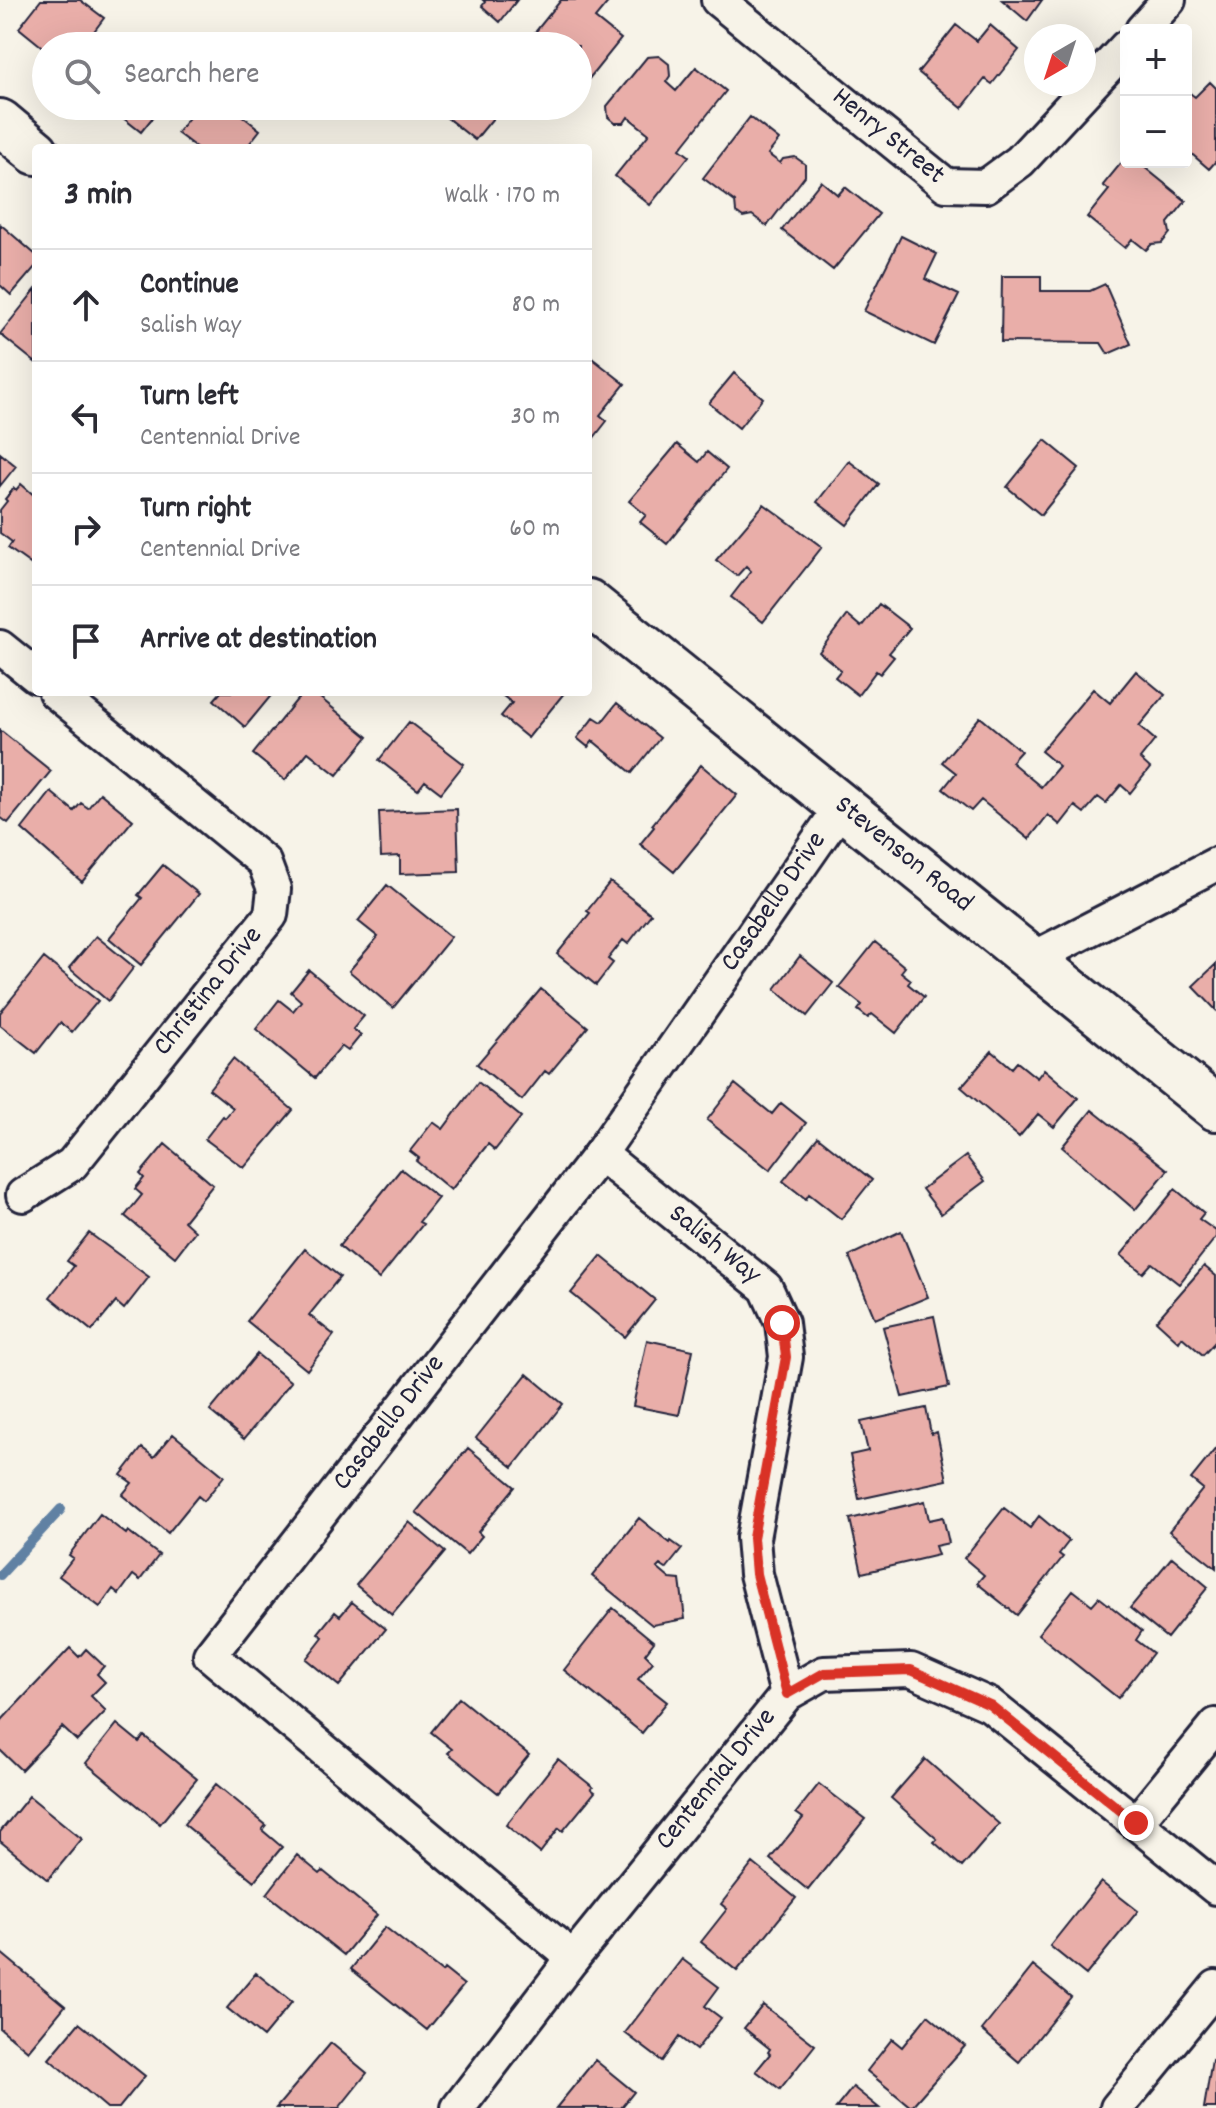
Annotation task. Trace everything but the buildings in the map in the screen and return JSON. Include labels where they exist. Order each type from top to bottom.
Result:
[{"type":"street","name":"Henry Street","points":[[718,0],[946,185],[986,186],[1020,161],[1120,53]]},
{"type":"street","points":[[1147,24],[1169,0]]},
{"type":"street","points":[[0,122],[32,149]]},
{"type":"street","name":"Stevenson Road","points":[[592,605],[1216,1108]]},
{"type":"street","points":[[0,647],[32,673]]},
{"type":"street","name":"Christina Drive","points":[[23,1195],[72,1164],[271,915],[274,889],[264,862],[60,696]]},
{"type":"street","name":"Casabello Drive","points":[[573,1958],[210,1655],[600,1154],[842,806]]},
{"type":"street","points":[[1032,959],[1216,864]]},
{"type":"street","name":"Salish Way","points":[[600,1154],[766,1288],[782,1323],[786,1357],[753,1538],[756,1574],[787,1694]]},
{"type":"street","name":"Centennial Drive","points":[[458,2108],[573,1958],[787,1694],[824,1673],[911,1670],[990,1705],[1216,1888]]},
{"type":"street","points":[[1136,1823],[1216,1725]]},
{"type":"street","points":[[1117,2108],[1216,1987]]},
{"type":"waterway","points":[[0,1575],[61,1509]]},
{"type":"route","points":[[782,1323],[786,1357],[753,1538],[756,1574],[787,1694],[824,1673],[911,1670],[990,1705],[1136,1823]]}]
